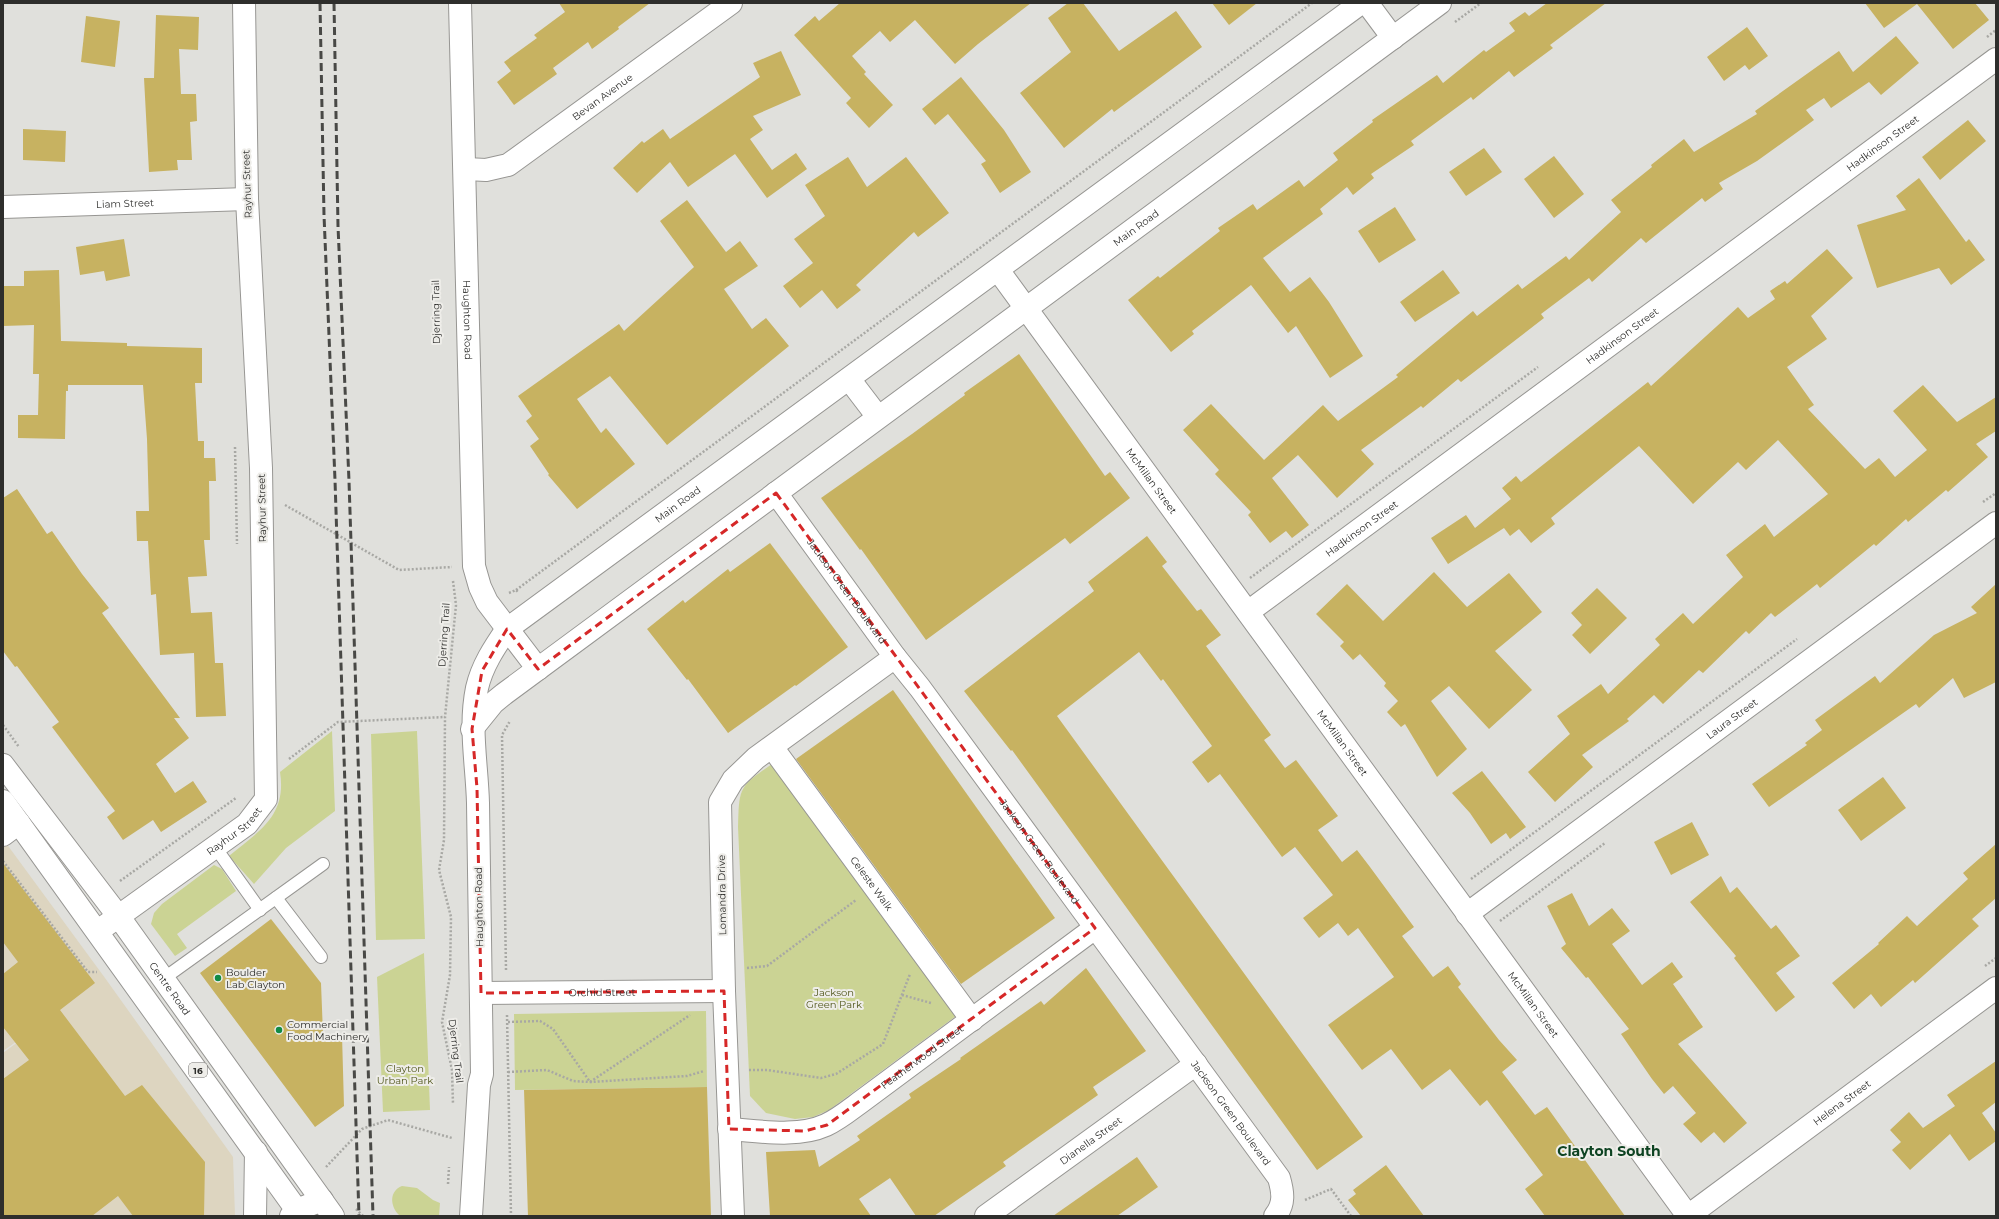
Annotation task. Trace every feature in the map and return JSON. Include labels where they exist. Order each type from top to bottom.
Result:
[{"type":"street","name":"Rayhur Street","points":[[98,931],[247,824],[266,799],[261,468],[247,198],[244,3]]},
{"type":"street","name":"Haughton Road","points":[[460,3],[466,170],[474,566],[480,587],[487,602],[538,670]]},
{"type":"street","name":"Bevan Avenue","points":[[466,170],[488,170],[508,165],[731,3]]},
{"type":"street","name":"Main Road","points":[[507,629],[1361,3]]},
{"type":"street","points":[[1367,3],[1393,38]]},
{"type":"street","name":"Main Road","points":[[538,670],[878,417],[1440,3]]},
{"type":"street","name":"Hadkinson Street","points":[[1248,612],[1996,59]]},
{"type":"street","name":"Liam Street","points":[[3,207],[247,198]]},
{"type":"street","name":"McMillan Street","points":[[998,270],[1688,1216]]},
{"type":"street","points":[[849,379],[878,417]]},
{"type":"street","name":"Jackson Green Boulevard","points":[[776,493],[1279,1178],[1284,1195],[1277,1214]]},
{"type":"street","name":"Laura Street","points":[[1467,914],[1996,523]]},
{"type":"street","name":"Haughton Road","points":[[471,1216],[479,1086],[482,1074],[477,788],[472,729],[477,689],[482,671],[493,650],[507,629]]},
{"type":"street","name":"Lomandra Drive","points":[[733,1216],[724,992],[720,802],[733,780],[756,758],[895,657]]},
{"type":"street","points":[[472,729],[493,703],[538,670]]},
{"type":"street","name":"Celeste Walk","points":[[772,747],[972,1020]]},
{"type":"street","name":"Centre Road","points":[[3,764],[119,917],[327,1208]]},
{"type":"street","name":"16","points":[[3,801],[11,829],[98,931],[256,1152],[296,1214]]},
{"type":"street","name":"Featherwood Street","points":[[729,1129],[774,1132],[805,1131],[827,1125],[862,1101],[1095,928]]},
{"type":"street","name":"Helena Street","points":[[1688,1216],[1996,988]]},
{"type":"street","name":"Orchid Street","points":[[481,993],[724,992]]},
{"type":"street","name":"Dianella Street","points":[[986,1216],[1196,1064]]},
{"type":"street","name":"Haughton Road","points":[[479,1086],[486,1216]]},
{"type":"street","points":[[255,1216],[256,1152]]},
{"type":"street","points":[[296,1214],[327,1208]]},
{"type":"lane","points":[[215,847],[260,910]]},
{"type":"lane","points":[[164,979],[323,864]]},
{"type":"lane","points":[[276,898],[321,956]]},
{"type":"path","points":[[505,588],[510,594],[516,590],[1312,3]]},
{"type":"path","points":[[1977,507],[1996,493]]},
{"type":"path","points":[[280,502],[399,570],[474,566]]},
{"type":"path","name":"Djerring Trail","points":[[451,560],[456,605],[445,717],[444,840],[439,870],[451,917],[450,975],[442,1022],[452,1070],[453,1109]]},
{"type":"path","points":[[516,590],[532,611]]},
{"type":"path","points":[[1470,879],[1804,634]]},
{"type":"path","points":[[266,777],[338,722],[445,717]]},
{"type":"path","points":[[511,1216],[502,735],[512,718]]},
{"type":"path","points":[[118,882],[237,798]]},
{"type":"path","points":[[724,969],[767,966],[874,886]]},
{"type":"path","points":[[481,1023],[540,1021],[554,1029],[590,1082],[692,1013]]},
{"type":"path","points":[[324,1169],[362,1129],[388,1120],[452,1138]]},
{"type":"path","points":[[451,1146],[453,1131]]},
{"type":"path","points":[[449,1189],[450,1162]]},
{"type":"path","points":[[1277,1214],[1330,1189],[1351,1216]]},
{"type":"highlighted area","points":[[776,493],[1095,928],[827,1125],[805,1131],[729,1129],[724,991],[481,993],[477,788],[472,729],[482,671],[507,629],[538,669]]},
{"type":"shaded area","points":[[3,839],[233,1157],[235,1216],[3,1216],[3,1053],[54,1015],[3,1051]]},
{"type":"green space","points":[[332,731],[335,811],[286,848],[254,884],[229,856],[251,839],[275,811],[279,800],[281,787],[280,772]]},
{"type":"green space","points":[[417,731],[425,939],[376,940],[371,734]]},
{"type":"green space","name":"Jackson Green Park","points":[[772,764],[956,1016],[829,1110],[813,1117],[795,1119],[766,1113],[750,1096],[738,814],[740,796],[747,783]]},
{"type":"green space","points":[[214,865],[222,869],[236,891],[177,934],[187,948],[175,956],[151,924],[154,913],[162,904]]},
{"type":"green space","name":"Clayton Urban Park","points":[[424,953],[430,1110],[383,1112],[377,977]]},
{"type":"green space","points":[[706,1011],[707,1087],[515,1090],[514,1014]]},
{"type":"green space","points":[[402,1186],[417,1188],[433,1200],[440,1203],[439,1216],[399,1215],[394,1207],[392,1199],[395,1191]]},
{"type":"building","points":[[559,3],[650,3],[592,49],[588,42],[553,68],[557,74],[514,105],[497,82],[511,71],[504,62],[537,38],[534,35],[565,12]]},
{"type":"building","points":[[840,3],[1031,3],[978,44],[955,64],[915,20],[890,42],[880,31],[852,56],[866,72],[864,74],[893,105],[869,128],[846,103],[851,98],[794,35],[815,16],[819,21]]},
{"type":"building","points":[[1068,3],[1083,3],[1119,51],[1176,11],[1202,47],[1114,112],[1112,109],[1064,148],[1020,93],[1071,52],[1048,18]]},
{"type":"building","points":[[1212,3],[1257,3],[1229,25]]},
{"type":"building","points":[[1547,3],[1606,3],[1550,45],[1553,48],[1514,77],[1509,71],[1473,100],[1471,97],[1411,141],[1414,145],[1371,174],[1374,178],[1353,195],[1347,187],[1320,209],[1323,214],[1263,258],[1290,292],[1310,277],[1329,302],[1363,356],[1330,378],[1296,326],[1288,333],[1251,285],[1192,331],[1194,334],[1171,352],[1128,300],[1158,276],[1160,278],[1220,231],[1218,228],[1253,204],[1257,210],[1299,180],[1304,187],[1338,160],[1333,153],[1373,122],[1372,120],[1437,75],[1443,83],[1484,50],[1486,52],[1515,31],[1509,23],[1525,12],[1529,16]]},
{"type":"building","points":[[1865,3],[1975,3],[1989,20],[1953,49],[1917,4],[1884,28]]},
{"type":"building","points":[[156,15],[199,17],[198,50],[179,49],[181,94],[196,94],[197,121],[190,122],[192,160],[177,160],[178,170],[149,172],[144,78],[154,78]]},
{"type":"building","points":[[86,16],[120,21],[115,67],[81,62]]},
{"type":"building","points":[[1747,27],[1768,56],[1749,70],[1745,65],[1724,81],[1707,57]]},
{"type":"building","points":[[1896,36],[1919,63],[1881,95],[1869,82],[1831,108],[1824,98],[1806,110],[1814,120],[1757,161],[1719,183],[1723,189],[1705,202],[1702,198],[1646,243],[1641,238],[1592,282],[1589,278],[1541,314],[1544,318],[1461,382],[1458,379],[1423,408],[1421,406],[1361,450],[1374,464],[1337,498],[1298,455],[1272,478],[1309,525],[1292,538],[1286,531],[1270,543],[1248,515],[1251,512],[1215,474],[1219,470],[1183,430],[1211,404],[1264,460],[1323,405],[1338,421],[1398,377],[1396,375],[1473,311],[1477,316],[1518,284],[1522,289],[1566,256],[1569,260],[1621,212],[1611,200],[1652,167],[1651,165],[1684,139],[1694,152],[1757,114],[1755,111],[1839,51],[1853,72]]},
{"type":"building","points":[[781,51],[801,95],[753,116],[763,130],[750,139],[772,170],[796,153],[807,169],[767,198],[735,154],[688,187],[670,162],[637,193],[613,168],[642,141],[644,143],[663,129],[670,139],[760,77],[753,63]]},
{"type":"building","points":[[961,77],[1004,130],[1031,172],[1000,193],[981,164],[986,161],[948,114],[935,125],[922,109]]},
{"type":"building","points":[[1968,120],[1986,141],[1940,180],[1922,157]]},
{"type":"building","points":[[23,129],[66,131],[65,162],[23,160]]},
{"type":"building","points":[[1484,148],[1502,172],[1466,196],[1449,172]]},
{"type":"building","points":[[1554,156],[1584,194],[1554,218],[1524,179]]},
{"type":"building","points":[[848,157],[867,187],[906,157],[949,213],[918,237],[914,232],[856,285],[861,290],[837,309],[822,290],[800,308],[783,286],[813,263],[794,239],[825,216],[805,185]]},
{"type":"building","points":[[1919,178],[1966,242],[1969,239],[1985,260],[1951,285],[1939,268],[1877,288],[1857,225],[1906,210],[1896,196]]},
{"type":"building","points":[[687,200],[726,252],[740,241],[758,266],[724,289],[752,329],[766,318],[789,346],[667,445],[610,376],[577,399],[601,433],[606,428],[635,464],[577,509],[548,475],[549,474],[530,446],[539,439],[526,421],[532,416],[518,396],[619,324],[624,331],[694,267],[660,221]]},
{"type":"building","points":[[1395,207],[1416,240],[1379,263],[1358,231]]},
{"type":"building","points":[[124,239],[130,276],[106,281],[104,271],[80,275],[76,247]]},
{"type":"building","points":[[1827,249],[1853,278],[1811,316],[1827,339],[1787,367],[1814,405],[1808,409],[1865,469],[1879,458],[1895,477],[1927,450],[1893,411],[1923,385],[1957,422],[1996,397],[1996,431],[1976,444],[1988,457],[1948,492],[1946,490],[1908,522],[1906,519],[1876,546],[1874,544],[1820,588],[1817,584],[1775,617],[1771,613],[1749,634],[1746,631],[1703,673],[1699,670],[1663,704],[1654,695],[1627,719],[1629,721],[1582,755],[1593,767],[1555,802],[1528,772],[1570,734],[1557,716],[1601,684],[1608,694],[1660,645],[1655,639],[1683,613],[1693,624],[1743,577],[1726,555],[1765,524],[1774,537],[1828,494],[1778,440],[1746,470],[1738,462],[1693,504],[1639,446],[1551,518],[1555,524],[1531,543],[1519,529],[1510,536],[1504,528],[1448,564],[1431,538],[1466,515],[1475,528],[1511,499],[1502,488],[1516,476],[1521,482],[1648,382],[1651,386],[1738,307],[1748,318],[1775,299],[1770,291],[1785,281],[1787,284]]},
{"type":"building","points":[[59,270],[61,341],[127,343],[127,346],[202,348],[202,383],[195,383],[198,441],[204,441],[204,458],[215,458],[216,481],[209,481],[210,540],[204,540],[207,576],[188,577],[191,613],[212,612],[215,663],[223,663],[226,716],[196,717],[194,653],[160,655],[156,594],[151,595],[148,541],[137,541],[136,511],[149,511],[147,439],[143,385],[68,385],[68,391],[66,391],[65,439],[18,438],[18,415],[38,415],[39,374],[33,374],[34,325],[3,326],[3,286],[24,286],[24,271]]},
{"type":"building","points":[[1443,270],[1460,293],[1415,322],[1400,302]]},
{"type":"building","points":[[1019,354],[1105,476],[1110,472],[1130,498],[1070,544],[1065,538],[926,640],[861,549],[860,550],[821,498],[912,434],[965,395],[964,393]]},
{"type":"building","points":[[17,489],[47,534],[52,531],[82,574],[109,608],[102,613],[180,718],[174,718],[189,738],[156,764],[175,793],[193,781],[207,802],[161,832],[153,820],[123,840],[107,817],[115,811],[52,727],[59,722],[17,666],[15,667],[3,651],[3,498]]},
{"type":"building","points":[[1147,536],[1167,562],[1162,566],[1197,611],[1201,609],[1221,635],[1206,646],[1271,735],[1264,740],[1285,768],[1296,760],[1338,816],[1318,830],[1342,862],[1357,850],[1414,927],[1402,936],[1433,977],[1448,966],[1461,984],[1458,987],[1499,1040],[1517,1060],[1502,1072],[1535,1115],[1547,1107],[1625,1216],[1545,1216],[1525,1189],[1543,1175],[1487,1100],[1480,1106],[1450,1069],[1422,1090],[1391,1049],[1362,1070],[1328,1025],[1394,977],[1358,928],[1348,936],[1338,923],[1319,938],[1303,918],[1333,895],[1295,847],[1282,857],[1220,774],[1208,783],[1192,762],[1212,746],[1163,679],[1161,681],[1139,652],[1057,716],[1363,1137],[1317,1170],[1012,750],[1011,751],[964,691],[1094,591],[1088,582]]},
{"type":"building","points":[[770,543],[848,647],[796,686],[795,685],[728,733],[688,679],[687,680],[647,629],[683,600],[685,603],[728,569],[730,572]]},
{"type":"building","points":[[1434,572],[1467,607],[1509,573],[1542,612],[1495,651],[1532,690],[1489,729],[1449,686],[1431,701],[1467,749],[1437,777],[1405,724],[1401,727],[1387,712],[1398,701],[1384,686],[1386,683],[1360,654],[1353,660],[1340,646],[1344,642],[1316,614],[1347,584],[1383,621]]},
{"type":"building","points":[[1996,584],[1996,682],[1964,698],[1953,678],[1919,708],[1916,704],[1769,807],[1752,784],[1807,745],[1805,743],[1822,730],[1815,720],[1875,676],[1880,683],[1934,635],[1977,613],[1971,607]]},
{"type":"building","points":[[1597,588],[1627,618],[1590,654],[1572,635],[1582,625],[1571,613]]},
{"type":"building","points":[[893,690],[1055,918],[961,984],[796,759]]},
{"type":"building","points":[[1482,771],[1526,827],[1510,839],[1506,833],[1491,844],[1470,813],[1452,793]]},
{"type":"building","points":[[1883,777],[1906,808],[1861,841],[1838,810]]},
{"type":"building","points":[[1692,822],[1709,855],[1671,875],[1654,842]]},
{"type":"building","points":[[1996,844],[1996,898],[1972,919],[1979,926],[1915,983],[1913,980],[1881,1007],[1871,994],[1854,1009],[1832,983],[1879,944],[1878,943],[1907,916],[1917,926],[1968,879],[1963,873]]},
{"type":"building","points":[[3,863],[95,983],[60,1010],[125,1096],[142,1085],[205,1162],[204,1216],[133,1216],[118,1196],[92,1216],[3,1216],[3,1079],[29,1060],[3,1027],[3,974],[18,962],[3,942]]},
{"type":"building","points":[[1721,876],[1730,893],[1737,887],[1771,929],[1776,925],[1800,956],[1776,973],[1795,997],[1776,1012],[1734,958],[1736,956],[1690,902]]},
{"type":"building","points":[[1572,893],[1589,926],[1612,908],[1630,931],[1612,944],[1642,985],[1672,962],[1683,977],[1673,984],[1703,1027],[1678,1044],[1747,1123],[1724,1143],[1714,1132],[1701,1143],[1683,1124],[1696,1113],[1673,1086],[1664,1094],[1621,1034],[1629,1029],[1588,977],[1586,978],[1561,948],[1566,944],[1547,906]]},
{"type":"building","points":[[271,919],[321,983],[323,1034],[342,1035],[344,1106],[315,1127],[200,973]]},
{"type":"building","points":[[1086,968],[1146,1051],[1093,1087],[1098,1095],[1003,1162],[1006,1166],[934,1216],[916,1216],[890,1178],[859,1199],[871,1216],[770,1216],[766,1152],[815,1150],[819,1167],[860,1140],[857,1136],[911,1098],[909,1094],[961,1059],[960,1058],[1041,1001],[1044,1005]]},
{"type":"building","points":[[1996,1061],[1996,1102],[1982,1113],[1996,1133],[1996,1141],[1969,1161],[1950,1134],[1910,1170],[1892,1150],[1901,1142],[1890,1130],[1909,1112],[1923,1128],[1955,1106],[1947,1095]]},
{"type":"building","points":[[707,1087],[711,1216],[528,1216],[524,1090]]},
{"type":"building","points":[[1137,1157],[1158,1187],[1127,1209],[1117,1216],[1053,1216]]},
{"type":"building","points":[[1386,1165],[1424,1216],[1361,1216],[1348,1200],[1356,1194],[1353,1190]]},
{"type":"railway","points":[[320,3],[324,215],[335,480],[359,1216]]},
{"type":"railway","points":[[334,3],[338,226],[349,481],[373,1216]]},
{"type":"place","name":"Boulder Lab Clayton","points":[[218,978]]},
{"type":"place","name":"Commercial Food Machinery","points":[[279,1030]]},
{"type":"district","name":"Clayton South","points":[[1609,1151]]}]
